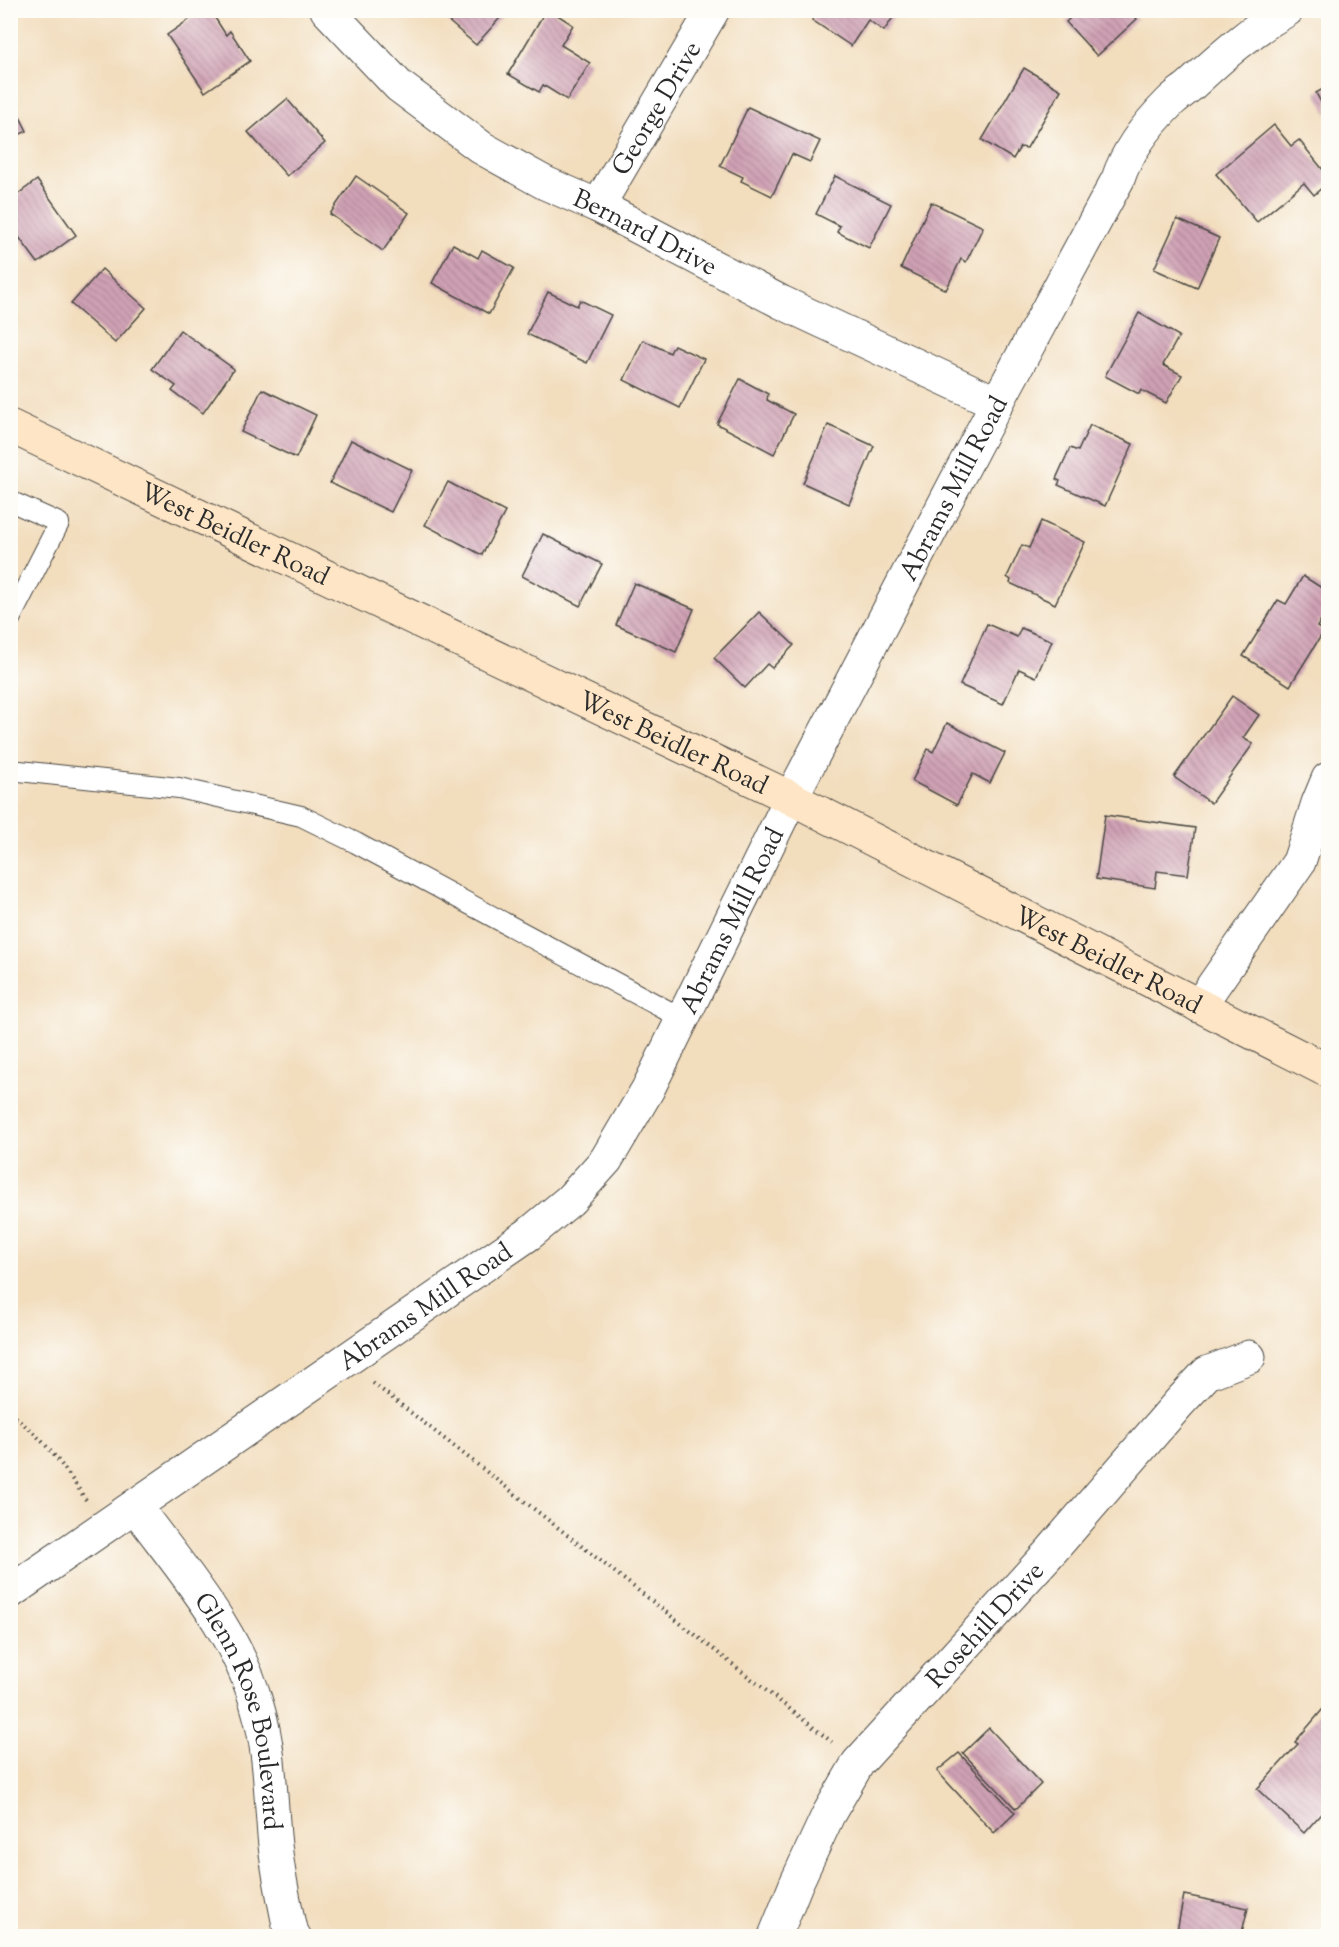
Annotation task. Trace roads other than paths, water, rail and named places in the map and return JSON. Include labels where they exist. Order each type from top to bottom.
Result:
[{"type":"street","name":"Bernard Drive","points":[[327,10],[399,86],[482,147],[545,183],[598,206],[781,302],[997,403]]},
{"type":"street","name":"George Drive","points":[[598,206],[713,10]]},
{"type":"street","name":"Abrams Mill Road","points":[[10,1592],[489,1263],[570,1200],[606,1160],[648,1089],[791,798],[997,403],[1118,179],[1123,163],[1150,124],[1171,101],[1261,25],[1287,10]]},
{"type":"street","name":"West Beidler Road","points":[[10,426],[791,798],[1329,1071]]},
{"type":"street","points":[[1199,1006],[1299,862],[1318,803],[1329,779]]},
{"type":"street","name":"Rosehill Drive","points":[[775,1936],[828,1815],[858,1763],[1052,1550],[1207,1373],[1249,1357]]},
{"type":"street","name":"Glenn Rose Boulevard","points":[[135,1506],[211,1611],[240,1658],[258,1709],[270,1773],[280,1879],[290,1930],[294,1936]]},
{"type":"lane","points":[[10,501],[59,523],[10,619]]},
{"type":"lane","points":[[10,770],[179,788],[301,816],[356,843],[683,1019]]}]
